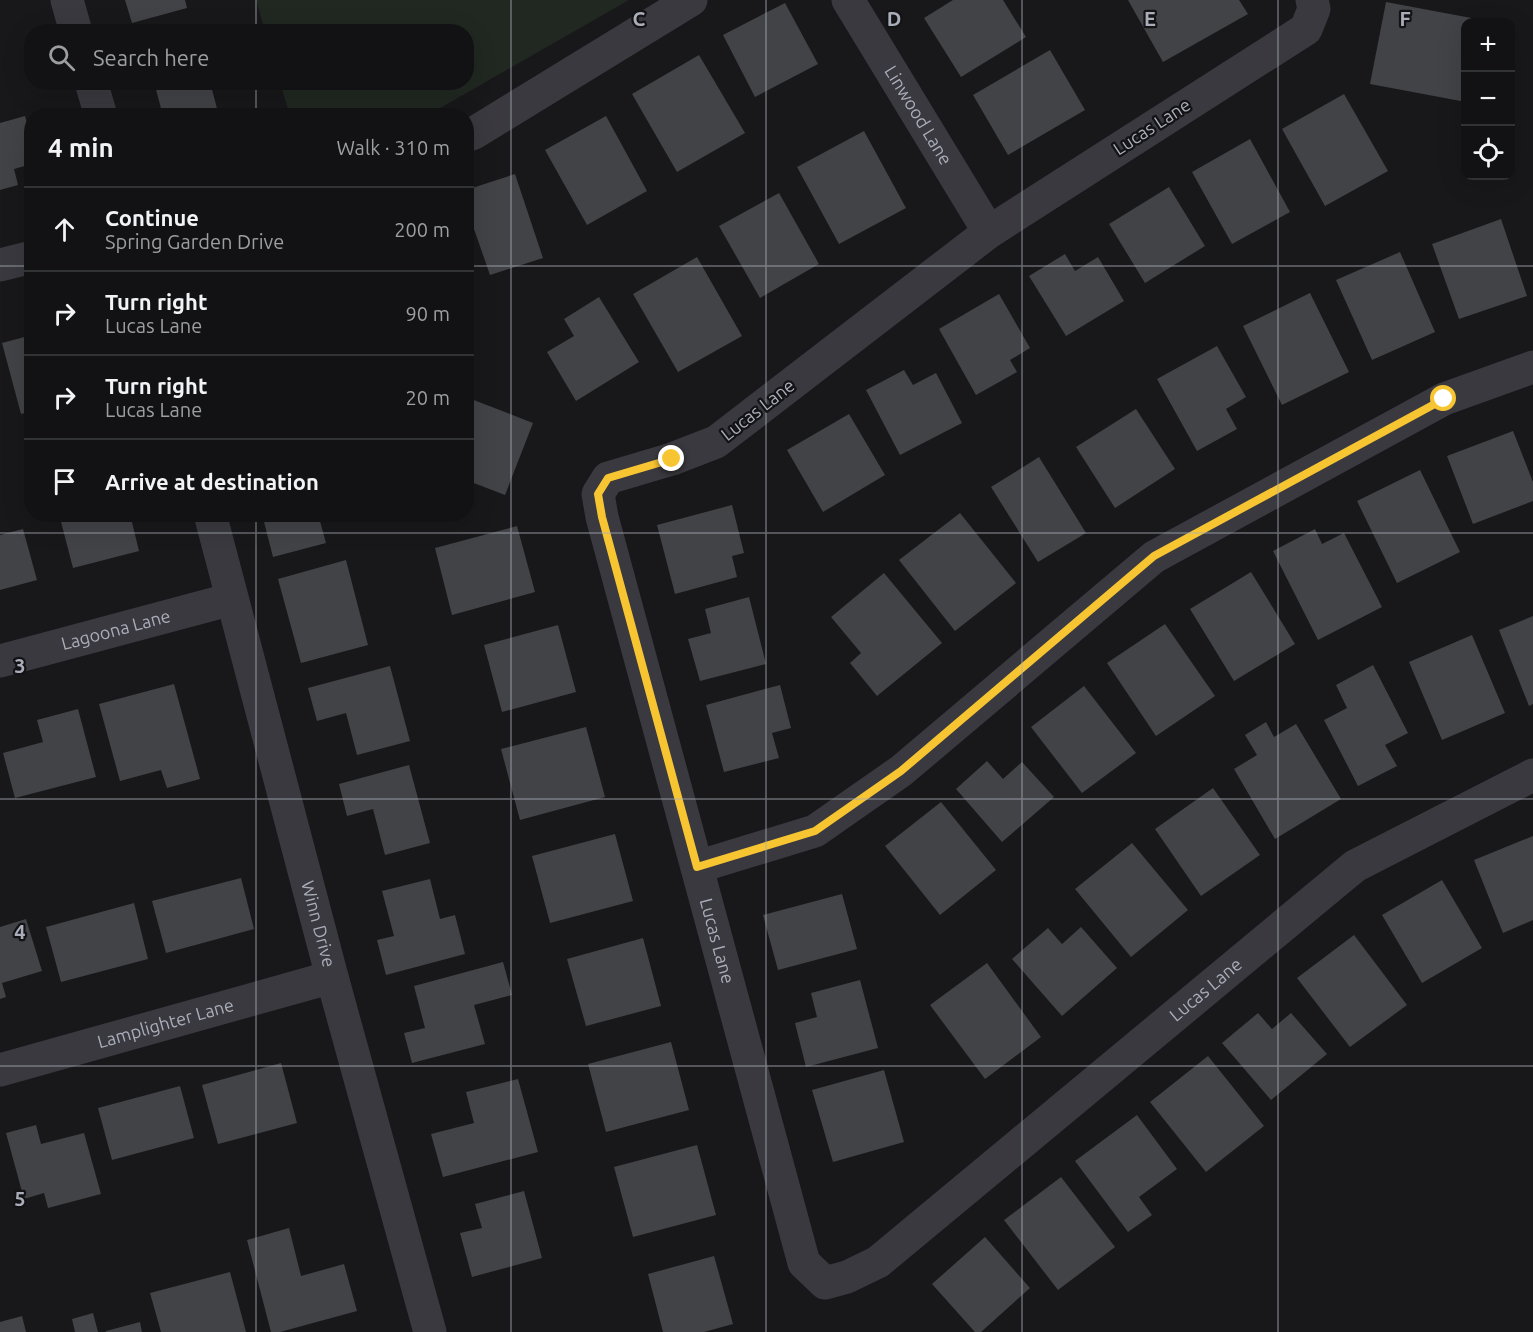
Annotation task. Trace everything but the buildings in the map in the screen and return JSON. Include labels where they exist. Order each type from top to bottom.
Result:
[{"type":"street","points":[[66,0],[74,24]]},
{"type":"street","points":[[474,132],[691,0]]},
{"type":"street","name":"Linwood Lane","points":[[848,0],[989,231]]},
{"type":"street","name":"Lucas Lane","points":[[1312,0],[1314,9],[1306,29],[989,231],[716,442],[672,459],[608,478],[598,494],[605,528],[804,1263],[825,1283],[847,1277],[878,1262],[1355,866],[1533,775]]},
{"type":"street","points":[[93,90],[99,108]]},
{"type":"street","points":[[0,265],[24,259]]},
{"type":"street","points":[[697,867],[815,831],[901,771],[1154,556],[1444,399],[1533,367]]},
{"type":"street","name":"Winn Drive","points":[[212,522],[332,977],[430,1332]]},
{"type":"street","name":"Lagoona Lane","points":[[0,661],[232,599]]},
{"type":"street","name":"Lamplighter Lane","points":[[0,1070],[332,977]]},
{"type":"shaded area","points":[[256,0],[629,0],[474,89],[474,24],[263,24]]},
{"type":"shaded area","points":[[282,90],[472,90],[440,108],[288,108]]},
{"type":"route","points":[[672,459],[608,478],[598,494],[602,517],[697,867],[815,831],[901,771],[1154,556],[1444,399]]}]
